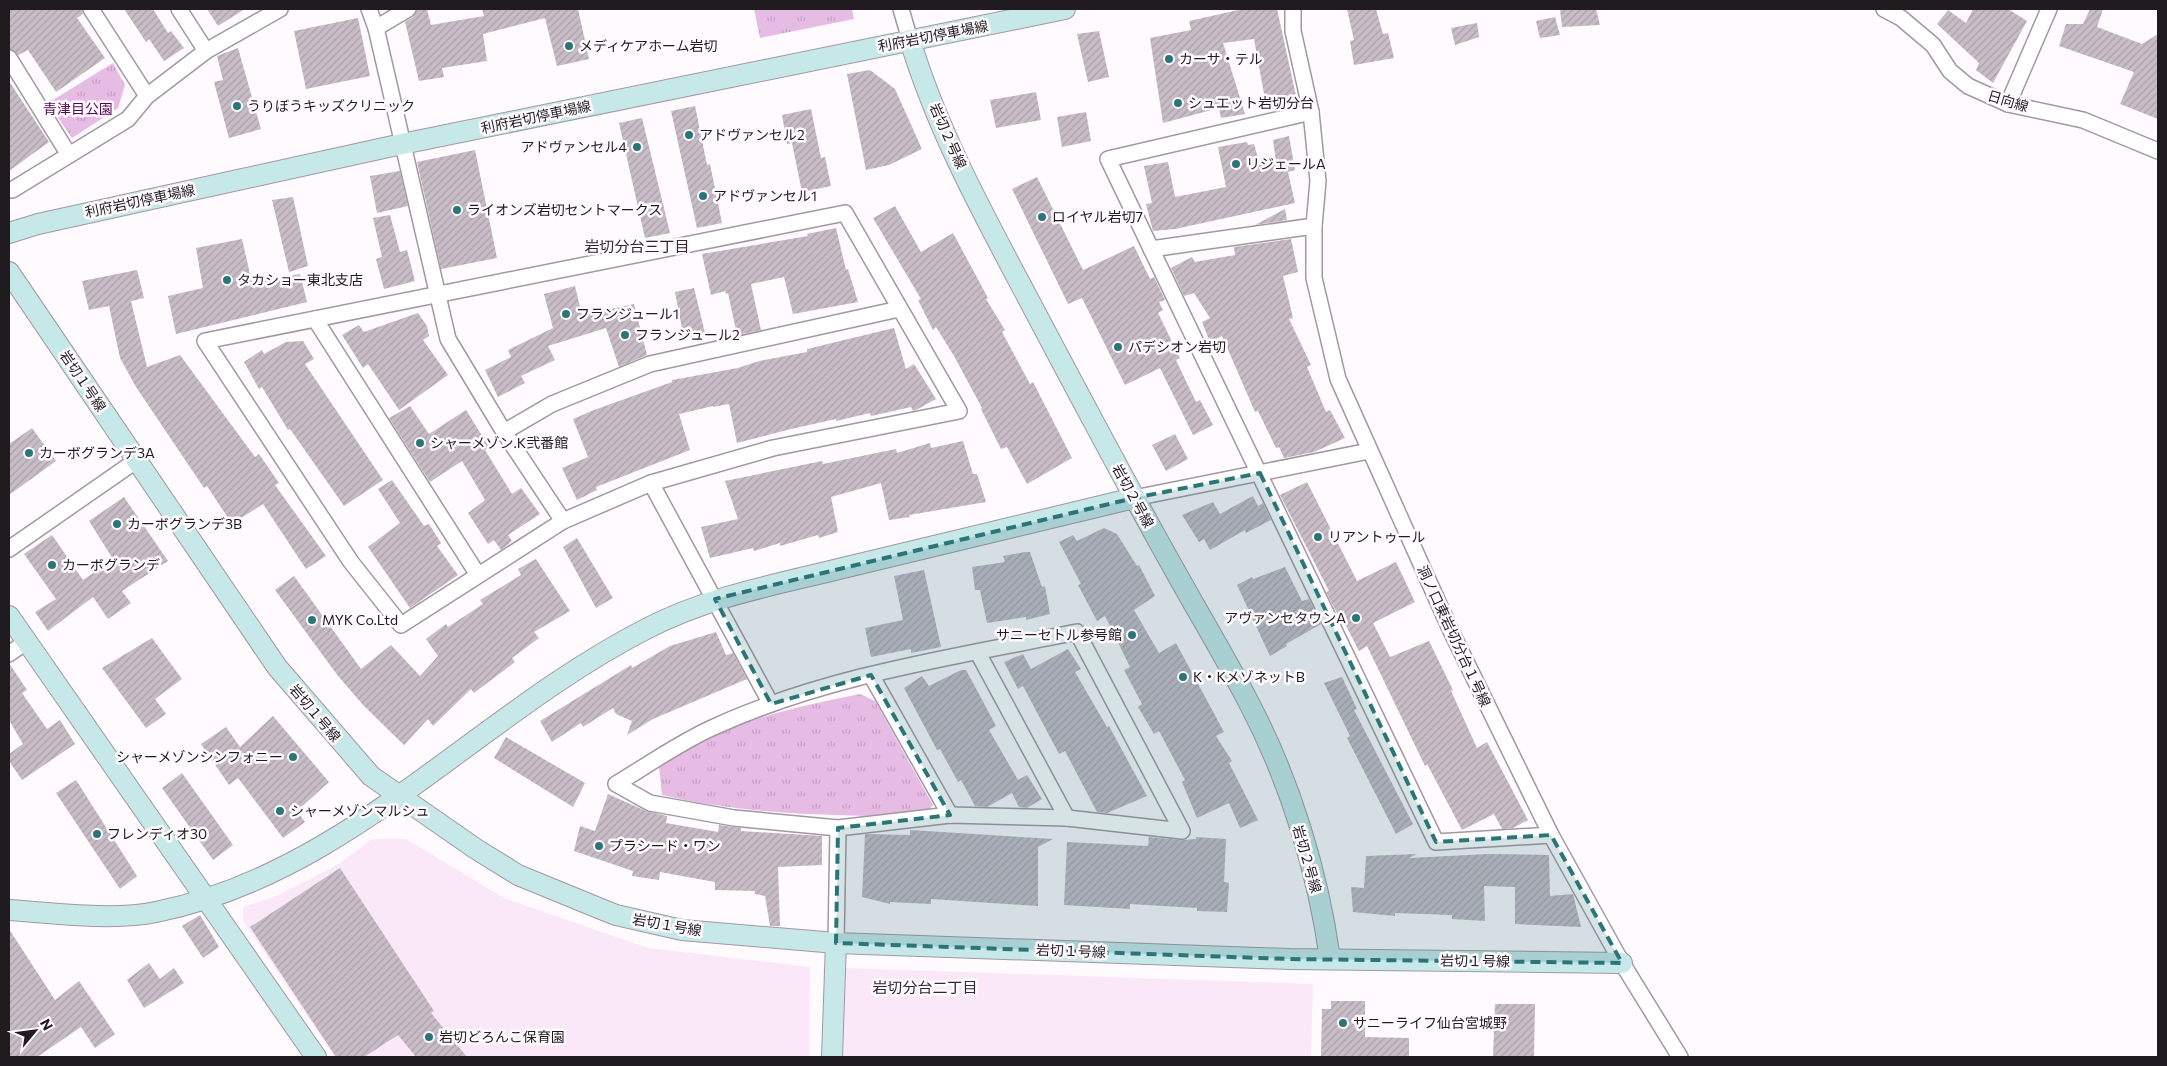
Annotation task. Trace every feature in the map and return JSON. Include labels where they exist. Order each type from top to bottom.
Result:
[{"type":"street","points":[[91,9],[147,96]]},
{"type":"street","points":[[179,9],[206,51]]},
{"type":"street","points":[[12,190],[128,119],[147,96],[206,51],[280,9]]},
{"type":"street","points":[[369,9],[376,28],[448,339],[504,432],[563,521]]},
{"type":"street","points":[[376,28],[408,9]]},
{"type":"street","points":[[901,9],[910,40]]},
{"type":"street","name":"利府岩切停車場線","points":[[9,233],[38,224],[402,144],[1065,9]]},
{"type":"street","name":"洞ノ口東岩切分台１号線","points":[[1293,9],[1292,31],[1311,112],[1318,181],[1314,226],[1314,278],[1338,378],[1369,452],[1451,631],[1551,835],[1622,963],[1680,1057]]},
{"type":"street","name":"日向線","points":[[1884,9],[1901,18],[1933,45],[1950,71],[1968,86],[2008,104],[2083,120],[2158,152]]},
{"type":"street","points":[[2008,104],[2049,9]]},
{"type":"street","name":"岩切２号線","points":[[910,40],[921,76],[982,214],[1134,498],[1250,704],[1284,781],[1325,924],[1330,959]]},
{"type":"street","points":[[9,58],[69,155]]},
{"type":"street","points":[[1311,112],[1108,159],[1436,842],[1551,835]]},
{"type":"street","points":[[845,214],[899,309],[959,411],[773,448],[651,483],[563,521],[401,625],[351,562],[205,341],[845,214]]},
{"type":"street","points":[[1151,249],[1314,226]]},
{"type":"street","name":"岩切１号線","points":[[9,272],[277,668],[371,776],[518,875],[616,915],[682,930],[836,943],[1330,959],[1622,963]]},
{"type":"street","points":[[504,432],[552,404],[650,364],[899,309]]},
{"type":"street","points":[[315,319],[478,575]]},
{"type":"street","points":[[9,910],[94,916],[154,913],[206,898],[263,878],[306,857],[399,796],[583,664],[649,627],[715,599],[1134,498],[1369,452]]},
{"type":"street","points":[[9,549],[138,460]]},
{"type":"street","points":[[651,483],[771,704]]},
{"type":"street","points":[[9,616],[316,1057]]},
{"type":"street","points":[[1076,632],[1182,831],[1067,818],[950,815],[838,828],[734,818],[650,803],[616,784],[712,728],[771,704],[871,675],[1076,632]]},
{"type":"street","points":[[9,654],[27,641]]},
{"type":"street","points":[[978,653],[1067,818]]},
{"type":"street","points":[[871,675],[950,815]]},
{"type":"street","points":[[832,1057],[838,828]]},
{"type":"highlighted area","points":[[1260,473],[1436,842],[1551,835],[1622,963],[1289,959],[836,943],[838,828],[950,815],[871,675],[771,704],[715,599],[1134,498]]},
{"type":"shaded area","points":[[372,839],[406,839],[504,898],[648,948],[810,967],[809,1057],[335,1057],[243,921],[243,907],[274,897],[339,864]]},
{"type":"shaded area","points":[[846,968],[1313,984],[1311,1057],[843,1057]]},
{"type":"green space","points":[[754,9],[852,9],[854,19],[760,38]]},
{"type":"green space","name":"青津目公園","points":[[113,63],[125,85],[118,108],[72,138],[48,103]]},
{"type":"green space","points":[[860,694],[875,701],[933,805],[923,816],[791,813],[727,807],[662,795],[659,766],[703,740],[762,717]]},
{"type":"building","points":[[9,9],[82,9],[83,14],[77,18],[105,58],[56,92],[28,50],[18,55],[9,49]]},
{"type":"building","points":[[124,9],[153,9],[168,33],[171,31],[184,48],[164,61],[149,39],[146,42]]},
{"type":"building","points":[[207,9],[245,9],[218,26]]},
{"type":"building","points":[[427,9],[431,25],[484,16],[482,9],[578,9],[589,59],[557,66],[545,18],[483,34],[487,61],[442,68],[444,77],[419,81],[405,22],[413,17],[417,10]]},
{"type":"building","points":[[1243,9],[1277,9],[1298,105],[1267,110],[1254,39],[1223,43],[1245,114],[1221,118],[1219,108],[1163,123],[1150,38],[1191,30],[1189,21]]},
{"type":"building","points":[[1347,9],[1376,9],[1383,34],[1388,33],[1394,58],[1354,65],[1350,41],[1354,40]]},
{"type":"building","points":[[1560,9],[1596,9],[1600,25],[1562,27]]},
{"type":"building","points":[[1973,9],[2008,9],[2027,21],[1993,83],[1976,70],[1979,63],[1937,24],[1948,10],[1966,23]]},
{"type":"building","points":[[2090,9],[2103,9],[2097,27],[2142,44],[2158,34],[2158,119],[2120,104],[2134,72],[2059,46],[2066,24],[2083,24]]},
{"type":"building","points":[[1555,17],[1560,35],[1540,38],[1536,21]]},
{"type":"building","points":[[358,18],[370,76],[306,89],[294,31]]},
{"type":"building","points":[[1477,23],[1479,37],[1455,45],[1451,28]]},
{"type":"building","points":[[1099,31],[1109,77],[1088,82],[1077,34]]},
{"type":"building","name":"うりぼうキッズクリニック","points":[[238,48],[261,129],[229,138],[214,82],[223,80],[217,56]]},
{"type":"building","points":[[870,70],[895,89],[922,149],[889,165],[866,170],[847,74]]},
{"type":"building","points":[[9,81],[49,142],[9,171]]},
{"type":"building","points":[[1036,92],[1041,120],[996,128],[990,100]]},
{"type":"building","points":[[695,106],[707,165],[710,164],[722,223],[697,228],[671,111]]},
{"type":"building","points":[[811,109],[821,158],[825,157],[831,186],[802,192],[792,143],[787,144],[782,115]]},
{"type":"building","points":[[1086,112],[1091,141],[1062,147],[1057,117]]},
{"type":"building","points":[[642,118],[670,233],[645,238],[619,123]]},
{"type":"building","points":[[1289,136],[1295,170],[1288,172],[1295,203],[1175,229],[1153,231],[1146,204],[1152,203],[1144,166],[1168,162],[1175,197],[1226,187],[1218,147],[1247,142],[1248,145],[1254,144],[1260,165],[1276,161],[1273,140]]},
{"type":"building","name":"ライオンズ岩切セントマークス","points":[[475,150],[497,258],[441,269],[417,162]]},
{"type":"building","points":[[400,171],[408,206],[377,213],[370,176]]},
{"type":"building","points":[[1037,177],[1083,270],[1134,246],[1150,279],[1154,277],[1165,300],[1159,302],[1163,310],[1158,313],[1180,358],[1176,360],[1196,402],[1200,400],[1213,425],[1193,435],[1160,368],[1125,385],[1082,298],[1068,304],[1012,189]]},
{"type":"building","points":[[293,197],[308,266],[289,272],[272,200]]},
{"type":"building","points":[[895,206],[921,252],[953,233],[988,298],[986,299],[1005,330],[1002,332],[1030,384],[1033,382],[1072,458],[1027,484],[1007,447],[1001,449],[982,408],[954,356],[936,327],[933,330],[918,300],[921,299],[873,218]]},
{"type":"building","points":[[1285,209],[1287,220],[1255,225]]},
{"type":"building","points":[[390,215],[400,252],[407,250],[415,281],[384,289],[376,259],[382,257],[373,218]]},
{"type":"building","points":[[836,228],[846,270],[848,269],[858,302],[793,314],[784,277],[751,284],[761,330],[737,335],[728,293],[726,294],[725,291],[711,295],[702,254],[808,236],[807,234]]},
{"type":"building","points":[[242,239],[252,283],[300,274],[307,302],[176,334],[168,296],[203,288],[196,248]]},
{"type":"building","points":[[1291,239],[1298,272],[1283,276],[1293,318],[1289,319],[1311,365],[1307,367],[1326,412],[1330,410],[1345,438],[1314,452],[1284,458],[1279,447],[1276,448],[1258,411],[1255,412],[1222,336],[1210,342],[1202,322],[1210,318],[1194,293],[1184,296],[1171,268],[1192,257],[1195,262],[1235,255],[1234,247]]},
{"type":"building","points":[[137,270],[144,298],[131,301],[147,367],[180,355],[255,457],[259,454],[279,483],[275,485],[326,556],[306,569],[263,504],[232,524],[207,486],[204,488],[136,387],[120,358],[109,306],[89,310],[82,281]]},
{"type":"building","points":[[575,286],[582,315],[634,304],[647,355],[619,367],[606,328],[548,346],[555,360],[521,376],[525,383],[498,397],[485,370],[511,357],[508,350],[553,328],[544,294]]},
{"type":"building","points":[[694,288],[705,333],[684,339],[675,292]]},
{"type":"building","points":[[418,313],[427,326],[429,336],[423,340],[448,375],[399,410],[368,364],[363,368],[342,335],[359,325],[364,332]]},
{"type":"building","points":[[894,328],[906,369],[914,364],[936,399],[916,410],[913,411],[911,407],[871,416],[870,413],[836,421],[836,419],[737,443],[729,404],[679,414],[690,450],[596,487],[597,490],[577,500],[562,468],[588,457],[573,419],[672,382],[672,380],[738,368],[759,361],[807,352],[807,349]]},
{"type":"building","points":[[303,341],[314,359],[305,364],[383,480],[344,506],[290,429],[288,430],[262,387],[259,389],[244,362],[262,350],[264,354],[286,342]]},
{"type":"building","points":[[410,406],[429,434],[466,410],[489,447],[485,450],[512,494],[521,488],[540,514],[508,535],[512,541],[501,550],[494,540],[488,544],[468,513],[485,500],[462,461],[430,482],[389,418]]},
{"type":"building","name":"カーボグランデ3A","points":[[32,428],[56,461],[9,495],[9,444]]},
{"type":"building","points":[[1175,434],[1188,459],[1166,471],[1152,445]]},
{"type":"building","points":[[963,441],[973,474],[977,474],[986,502],[889,520],[881,483],[831,497],[838,532],[819,538],[818,535],[780,546],[780,543],[754,551],[753,548],[710,558],[701,527],[738,519],[725,481],[822,461],[823,464],[896,449],[897,453],[930,443],[931,448]]},
{"type":"building","points":[[392,480],[424,526],[429,524],[441,543],[437,546],[458,575],[410,608],[368,547],[400,523],[378,489]]},
{"type":"building","points":[[1307,482],[1357,581],[1396,562],[1415,602],[1373,623],[1390,657],[1429,641],[1453,690],[1451,691],[1477,748],[1487,742],[1528,820],[1513,828],[1502,829],[1494,814],[1462,830],[1427,764],[1425,766],[1367,646],[1359,651],[1340,614],[1338,615],[1326,592],[1329,591],[1280,495]]},
{"type":"building","points":[[1253,496],[1258,506],[1263,503],[1271,520],[1246,533],[1245,530],[1210,550],[1204,539],[1199,542],[1182,515],[1213,502],[1220,514]]},
{"type":"building","points":[[124,497],[168,561],[122,591],[131,603],[108,619],[93,597],[48,631],[35,612],[56,599],[24,554],[52,535],[83,580],[113,559],[89,521]]},
{"type":"building","points":[[1104,528],[1117,534],[1137,566],[1139,565],[1155,596],[1134,610],[1159,653],[1176,643],[1224,732],[1216,736],[1232,761],[1229,763],[1258,820],[1240,828],[1229,803],[1197,818],[1182,782],[1185,780],[1159,731],[1154,734],[1138,707],[1142,704],[1124,670],[1130,667],[1105,616],[1097,621],[1078,585],[1081,584],[1059,542],[1073,535],[1077,541]]},
{"type":"building","points":[[577,538],[613,598],[596,608],[563,547]]},
{"type":"building","points":[[1030,552],[1042,587],[1045,586],[1050,614],[1026,620],[1026,617],[987,623],[980,590],[975,590],[972,567],[1005,562],[1003,556]]},
{"type":"building","points":[[536,559],[570,611],[534,632],[539,638],[512,658],[515,662],[474,693],[471,689],[433,726],[428,719],[404,745],[364,706],[338,676],[275,590],[294,576],[361,669],[391,645],[420,676],[438,656],[426,639],[446,624],[448,627],[483,604],[480,600],[521,575],[518,569]]},
{"type":"building","points":[[1285,567],[1302,601],[1309,599],[1321,624],[1286,644],[1287,646],[1270,656],[1237,585],[1252,577],[1253,579]]},
{"type":"building","points":[[924,570],[941,647],[911,653],[911,649],[871,657],[865,628],[903,620],[894,576]]},
{"type":"building","points":[[716,632],[726,655],[733,653],[747,679],[653,719],[627,735],[632,721],[616,714],[613,708],[583,727],[581,723],[552,742],[540,721],[631,665],[632,668],[670,646]]},
{"type":"building","points":[[152,638],[182,679],[155,699],[166,714],[146,728],[102,668]]},
{"type":"building","points":[[1068,649],[1081,669],[1075,672],[1107,727],[1109,726],[1147,796],[1107,813],[1097,812],[1065,751],[1059,754],[1023,686],[1018,689],[1004,662],[1023,654],[1031,669]]},
{"type":"building","points":[[9,663],[27,690],[22,693],[47,729],[60,720],[75,744],[22,780],[9,761],[9,754],[23,744],[9,720]]},
{"type":"building","points":[[961,670],[966,670],[996,726],[989,730],[1018,780],[1027,775],[1042,799],[1027,808],[1019,807],[1012,793],[987,807],[975,806],[961,780],[958,782],[940,749],[937,750],[904,688],[922,676],[929,686]]},
{"type":"building","points":[[1342,677],[1357,709],[1354,710],[1413,824],[1396,834],[1347,738],[1350,736],[1324,683]]},
{"type":"building","points":[[273,716],[329,782],[297,811],[305,822],[283,838],[238,778],[229,785],[201,744],[226,727],[240,747]]},
{"type":"building","points":[[506,737],[585,783],[573,807],[494,758]]},
{"type":"building","points":[[182,773],[233,845],[213,860],[162,788]]},
{"type":"building","name":"フレンディオ30","points":[[76,780],[137,876],[120,889],[56,793]]},
{"type":"building","points":[[608,794],[646,811],[667,816],[666,823],[718,832],[719,825],[741,828],[741,831],[822,836],[822,865],[778,867],[780,926],[770,926],[765,896],[755,894],[755,891],[715,890],[715,882],[660,872],[659,880],[632,876],[633,871],[574,851],[580,826],[595,831]]},
{"type":"building","points":[[910,830],[1053,839],[1038,847],[1038,906],[931,899],[931,904],[890,902],[890,904],[862,897],[865,834],[910,835]]},
{"type":"building","points":[[1149,837],[1181,840],[1196,839],[1196,837],[1226,839],[1224,882],[1229,883],[1227,912],[1197,911],[1197,908],[1130,904],[1130,909],[1064,905],[1067,842],[1148,846]]},
{"type":"building","points":[[1417,854],[1409,858],[1488,854],[1549,855],[1550,896],[1573,894],[1581,927],[1515,924],[1515,887],[1484,886],[1485,921],[1452,919],[1452,915],[1395,913],[1395,916],[1353,912],[1351,887],[1364,888],[1366,856]]},
{"type":"building","points":[[340,868],[434,1011],[431,1013],[467,1057],[416,1057],[398,1035],[364,1057],[336,1057],[250,927]]},
{"type":"building","points":[[200,915],[219,947],[203,958],[182,926]]},
{"type":"building","points":[[9,929],[55,1000],[79,981],[115,1034],[95,1048],[81,1027],[37,1057],[9,1057]]},
{"type":"building","points":[[149,963],[160,979],[174,968],[184,983],[144,1008],[127,980]]},
{"type":"building","name":"サニーライフ仙台宮城野","points":[[1331,1001],[1365,1001],[1365,1037],[1409,1038],[1409,1057],[1321,1057],[1322,1009],[1331,1009]]},
{"type":"building","points":[[1495,1004],[1535,1004],[1534,1057],[1493,1057]]},
{"type":"place","name":"メディケアホーム岩切","points":[[569,46]]},
{"type":"place","name":"カーサ・テル","points":[[1169,59]]},
{"type":"place","name":"シュエット岩切分台","points":[[1178,103]]},
{"type":"place","name":"うりぼうキッズクリニック","points":[[237,106]]},
{"type":"place","name":"アドヴァンセル2","points":[[689,135]]},
{"type":"place","name":"アドヴァンセル4","points":[[637,147]]},
{"type":"place","name":"リジェールA","points":[[1236,164]]},
{"type":"place","name":"アドヴァンセル1","points":[[703,196]]},
{"type":"place","name":"ライオンズ岩切セントマークス","points":[[457,210]]},
{"type":"place","name":"ロイヤル岩切7","points":[[1042,217]]},
{"type":"place","name":"タカショー東北支店","points":[[227,280]]},
{"type":"place","name":"フランジュール1","points":[[566,314]]},
{"type":"place","name":"フランジュール2","points":[[625,335]]},
{"type":"place","name":"パデシオン岩切","points":[[1118,347]]},
{"type":"place","name":"シャーメゾン.K弐番館","points":[[420,443]]},
{"type":"place","name":"カーボグランデ3A","points":[[29,453]]},
{"type":"place","name":"カーボグランデ3B","points":[[117,524]]},
{"type":"place","name":"リアントゥール","points":[[1318,537]]},
{"type":"place","name":"カーボグランデ","points":[[52,565]]},
{"type":"place","name":"アヴァンセタウンA","points":[[1356,618]]},
{"type":"place","name":"MYK Co.Ltd","points":[[312,620]]},
{"type":"place","name":"サニーセトル参号館","points":[[1132,635]]},
{"type":"place","name":"K・KメゾネットB","points":[[1183,677]]},
{"type":"place","name":"シャーメゾンシンフォニー","points":[[293,757]]},
{"type":"place","name":"シャーメゾンマルシュ","points":[[280,811]]},
{"type":"place","name":"フレンディオ30","points":[[97,834]]},
{"type":"place","name":"プラシード・ワン","points":[[599,846]]},
{"type":"place","name":"サニーライフ仙台宮城野","points":[[1343,1023]]},
{"type":"place","name":"岩切どろんこ保育園","points":[[429,1037]]},
{"type":"district","name":"岩切分台三丁目","points":[[637,247]]},
{"type":"district","name":"岩切分台二丁目","points":[[925,988]]}]
